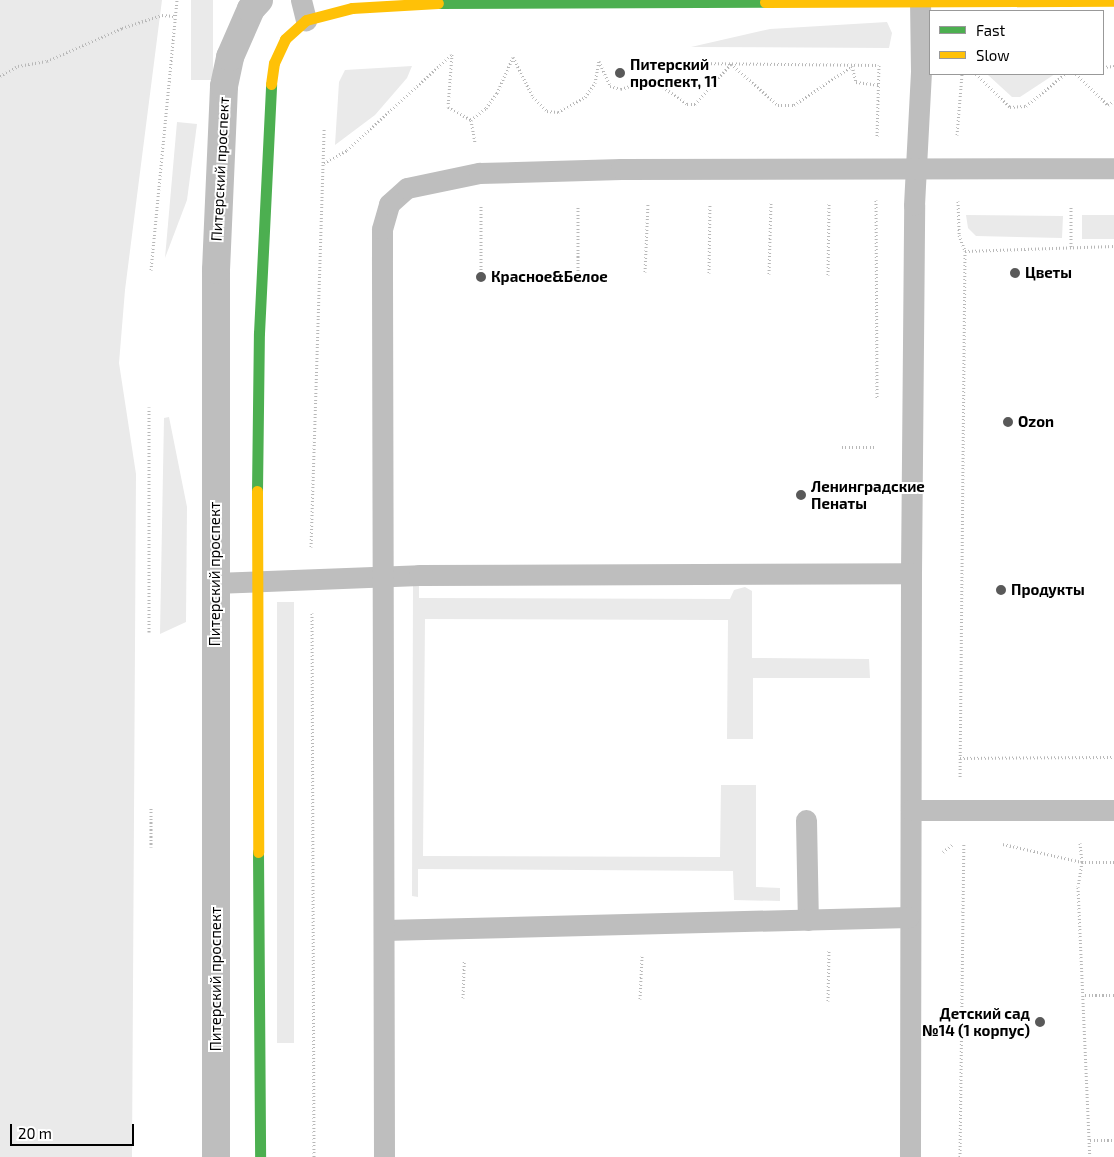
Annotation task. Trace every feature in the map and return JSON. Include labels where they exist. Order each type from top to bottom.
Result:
[{"type":"street","name":"Питерский проспект","points":[[216,1157],[214,333],[224,86],[230,57],[251,9],[259,0]]},
{"type":"street","points":[[260,1157],[256,581],[259,333],[270,93],[274,63],[285,39],[306,20],[352,8],[402,4],[1114,0]]},
{"type":"lane","points":[[301,0],[306,20]]},
{"type":"lane","points":[[910,1157],[911,573],[915,170],[921,71],[920,1]]},
{"type":"lane","points":[[384,1157],[384,930],[380,576],[382,229],[389,204],[407,188],[479,173],[621,168],[915,170],[1114,168]]},
{"type":"lane","points":[[214,583],[380,576],[911,573]]},
{"type":"lane","points":[[911,810],[1114,810]]},
{"type":"lane","points":[[806,820],[808,920]]},
{"type":"lane","points":[[384,930],[909,916]]},
{"type":"path","points":[[151,270],[177,0]]},
{"type":"path","points":[[0,76],[18,66],[47,61],[122,28],[162,15],[175,16]]},
{"type":"path","points":[[324,163],[347,150],[452,54],[448,107],[470,120],[477,148]]},
{"type":"path","points":[[470,120],[486,108],[497,94],[513,57],[533,97],[547,111],[558,112],[585,97],[595,83],[599,60],[610,86],[621,89],[645,81],[663,87],[687,104],[695,104],[731,64]]},
{"type":"path","points":[[690,63],[879,65],[877,145]]},
{"type":"path","points":[[731,64],[778,105],[794,105],[852,66]]},
{"type":"path","points":[[852,66],[856,82],[880,85]]},
{"type":"path","points":[[956,141],[962,75]]},
{"type":"path","points":[[977,75],[1010,106],[1026,106],[1064,75]]},
{"type":"path","points":[[1077,75],[1108,104],[1114,101]]},
{"type":"path","points":[[312,555],[312,459],[324,129]]},
{"type":"path","points":[[958,199],[959,235],[965,251],[960,758],[960,779],[963,787]]},
{"type":"path","points":[[769,274],[771,203]]},
{"type":"path","points":[[828,275],[829,203]]},
{"type":"path","points":[[481,204],[481,270]]},
{"type":"path","points":[[645,272],[648,204]]},
{"type":"path","points":[[709,273],[710,204]]},
{"type":"path","points":[[578,205],[578,271]]},
{"type":"path","points":[[1071,247],[1072,207]]},
{"type":"path","points":[[965,251],[1114,246]]},
{"type":"path","points":[[148,407],[149,632]]},
{"type":"path","points":[[842,447],[878,446]]},
{"type":"path","points":[[312,609],[314,1157]]},
{"type":"path","points":[[960,758],[1114,757]]},
{"type":"path","points":[[151,808],[151,847]]},
{"type":"path","points":[[1079,833],[1082,862],[1078,887],[1085,996],[1090,1157]]},
{"type":"path","points":[[960,1157],[964,836]]},
{"type":"path","points":[[1000,844],[1082,862],[1114,862]]},
{"type":"path","points":[[828,1001],[830,940]]},
{"type":"path","points":[[640,999],[642,952]]},
{"type":"path","points":[[463,998],[464,954]]},
{"type":"path","points":[[1085,996],[1114,995]]},
{"type":"path","points":[[1089,1140],[1114,1140]]},
{"type":"shaded area","points":[[0,0],[162,0],[125,290],[119,363],[136,474],[132,1157],[0,1157]]},
{"type":"shaded area","points":[[191,0],[213,0],[213,80],[191,80]]},
{"type":"shaded area","points":[[887,22],[892,33],[889,48],[691,47],[770,29]]},
{"type":"shaded area","points":[[412,66],[407,78],[375,115],[335,145],[339,82],[345,70]]},
{"type":"shaded area","points":[[988,75],[1053,75],[1020,97],[1012,97]]},
{"type":"shaded area","points":[[177,122],[197,124],[187,200],[165,258]]},
{"type":"shaded area","points":[[966,215],[1063,216],[1062,238],[976,236],[968,228]]},
{"type":"shaded area","points":[[1082,215],[1114,215],[1114,239],[1082,239]]},
{"type":"shaded area","points":[[169,417],[187,507],[186,622],[160,634],[164,418]]},
{"type":"shaded area","points":[[419,578],[419,598],[730,599],[734,590],[745,587],[752,591],[752,658],[869,659],[870,678],[753,678],[753,739],[727,739],[728,620],[425,619],[423,856],[720,857],[721,785],[756,785],[756,887],[780,888],[780,901],[734,900],[733,871],[418,869],[418,897],[412,896],[413,586]]},
{"type":"shaded area","points":[[277,602],[294,602],[294,1043],[277,1043]]},
{"type":"traffic: fast","points":[[438,3],[765,2]]},
{"type":"traffic: fast","points":[[257,491],[259,333],[271,84]]},
{"type":"traffic: fast","points":[[258,852],[260,1157]]},
{"type":"traffic: slow","points":[[765,2],[1114,1]]},
{"type":"traffic: slow","points":[[271,84],[274,63],[285,39],[306,20],[352,8],[438,3]]},
{"type":"traffic: slow","points":[[257,491],[258,852]]},
{"type":"place","name":"Питерский проспект, 11","points":[[620,73]]},
{"type":"place","name":"Цветы","points":[[1015,273]]},
{"type":"place","name":"Красное&Белое","points":[[481,277]]},
{"type":"place","name":"Ozon","points":[[1008,422]]},
{"type":"place","name":"Ленинградские Пенаты","points":[[801,495]]},
{"type":"place","name":"Продукты","points":[[1001,590]]},
{"type":"place","name":"Детский сад №14 (1 корпус)","points":[[1040,1022]]}]
